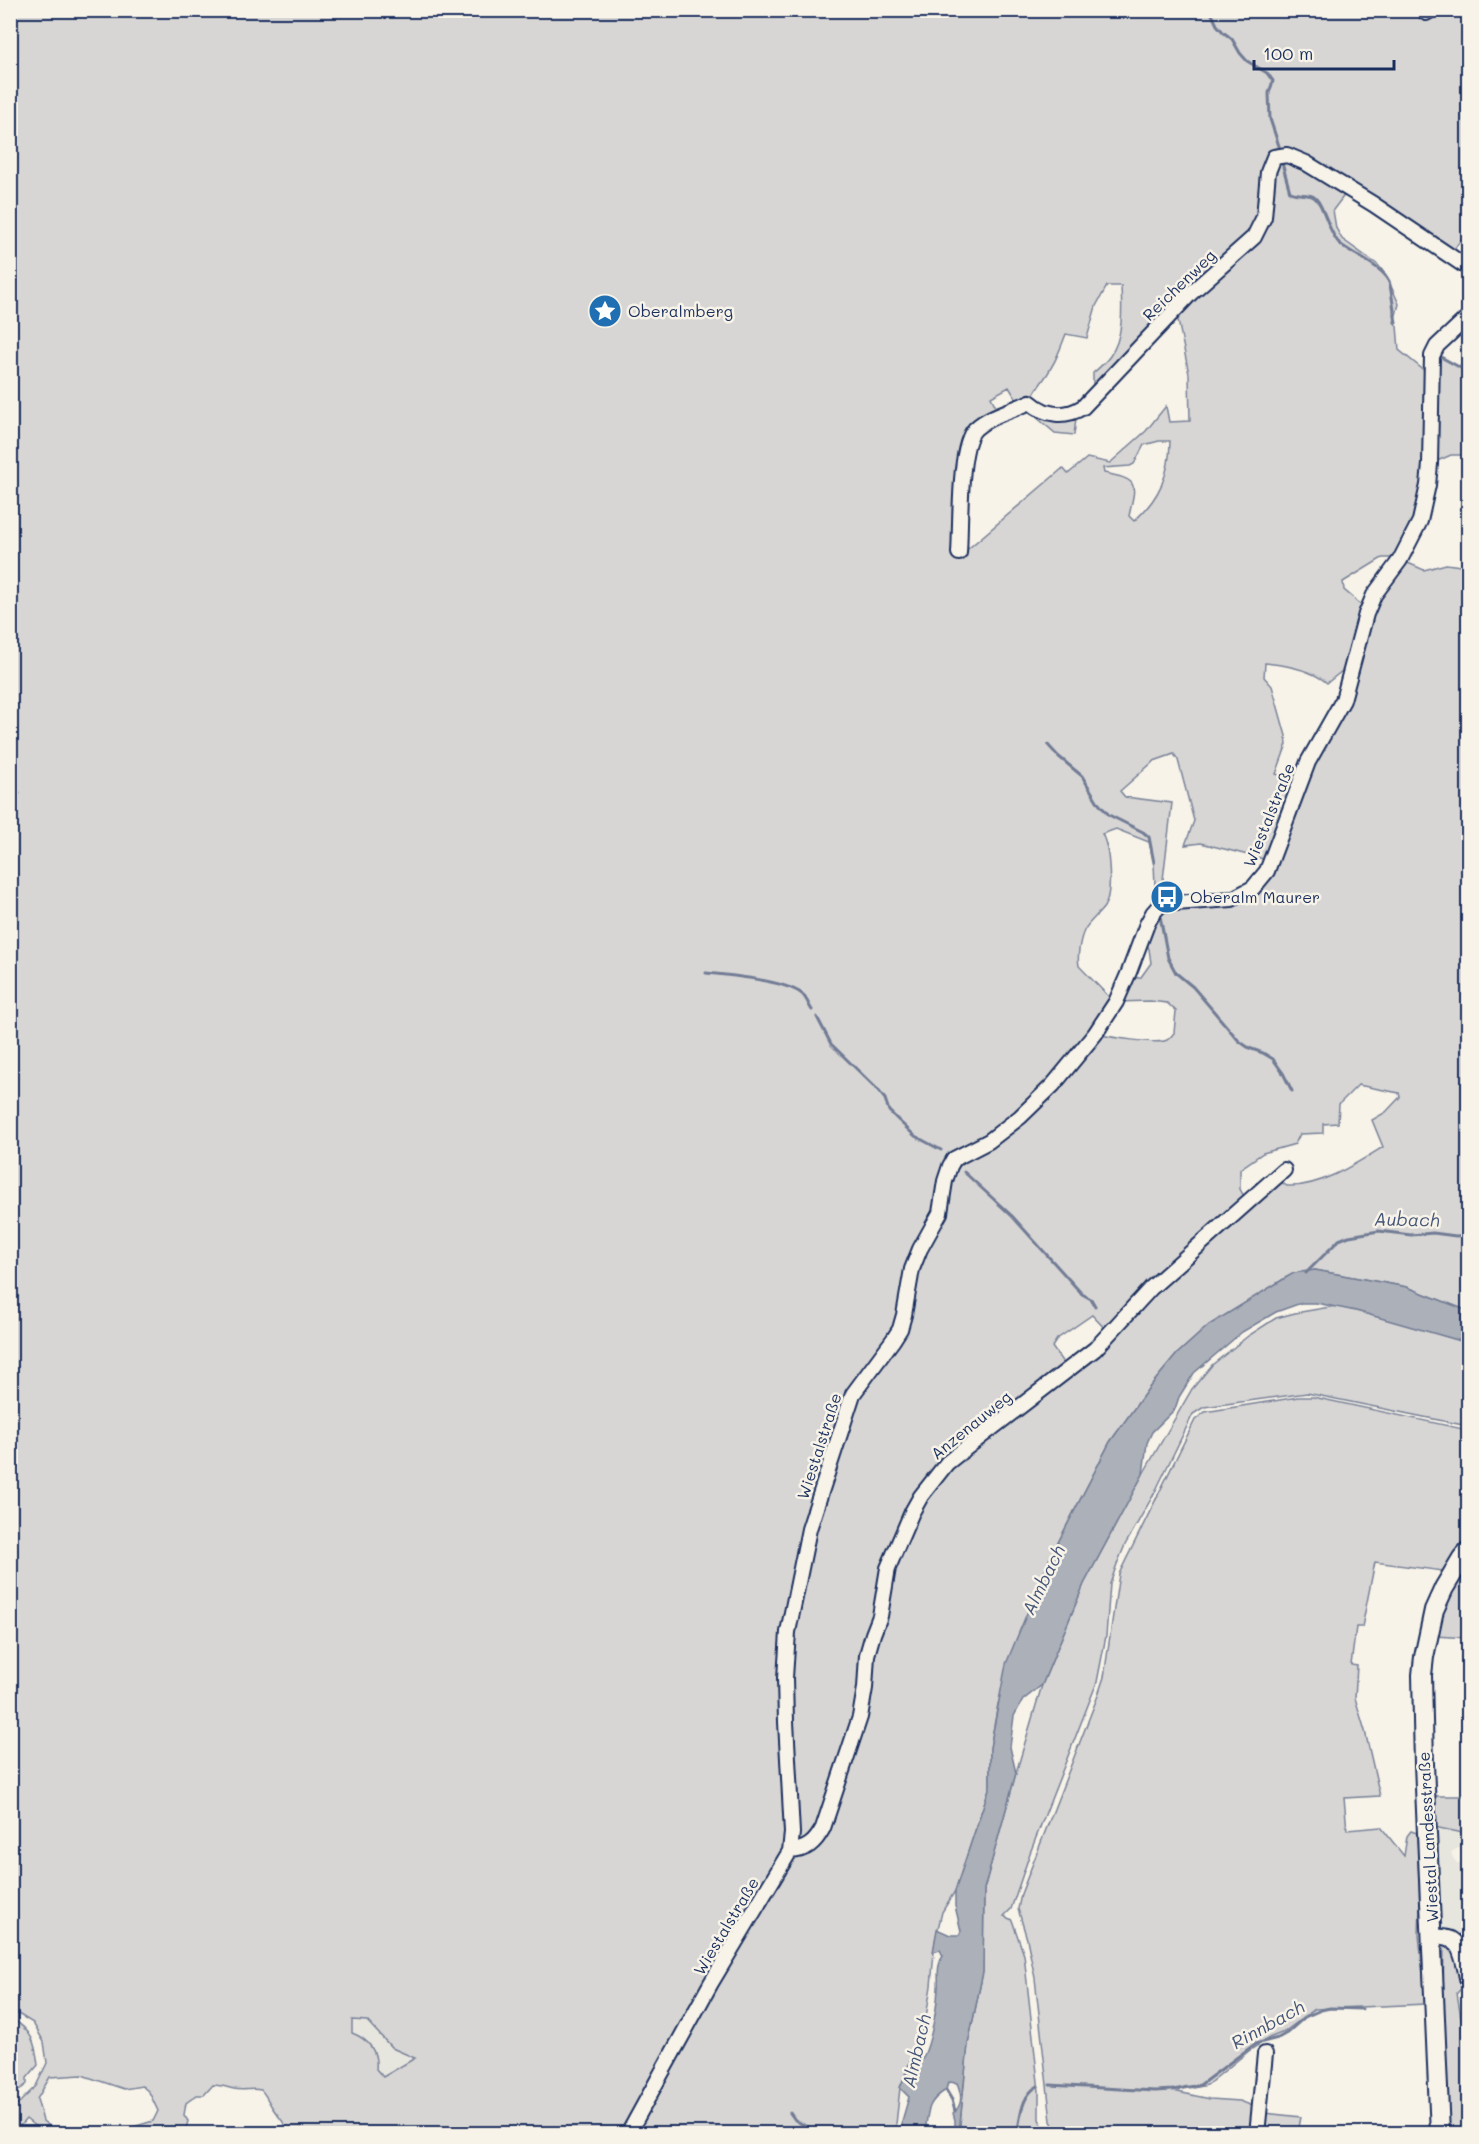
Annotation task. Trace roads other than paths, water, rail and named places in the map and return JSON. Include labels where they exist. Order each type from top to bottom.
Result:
[{"type":"main road","name":"Wiestal Landesstraße","points":[[1440,2133],[1423,1755],[1423,1663],[1434,1610],[1444,1588],[1468,1551]]},
{"type":"street","name":"Reichenweg","points":[[959,553],[964,461],[966,448],[973,431],[1000,415],[1030,402],[1041,410],[1062,415],[1083,407],[1191,294],[1254,237],[1264,217],[1268,172],[1274,157],[1287,155],[1306,164],[1365,199],[1468,268]]},
{"type":"street","name":"Wiestalstraße","points":[[628,2133],[711,1983],[790,1851],[792,1833],[785,1677],[788,1632],[809,1529],[853,1394],[900,1329],[912,1269],[940,1213],[947,1171],[954,1159],[989,1141],[1020,1117],[1053,1084],[1095,1034],[1116,1002],[1147,924],[1161,904],[1232,899],[1253,888],[1267,871],[1308,762],[1343,700],[1366,614],[1374,595],[1400,560],[1416,531],[1428,485],[1432,356],[1437,346],[1468,317]]},
{"type":"street","name":"Anzenauweg","points":[[790,1851],[806,1849],[823,1828],[860,1717],[867,1655],[880,1616],[888,1568],[912,1512],[930,1483],[957,1455],[1095,1349],[1151,1288],[1284,1170]]},
{"type":"street","points":[[1432,1936],[1449,1938],[1454,1942],[1459,1950],[1468,1982]]},
{"type":"street","points":[[1257,2133],[1265,2054]]},
{"type":"water","name":"Almbach","points":[[1315,1270],[1407,1287],[1468,1311],[1468,1343],[1356,1311],[1316,1303],[1301,1303],[1276,1312],[1242,1332],[1194,1373],[1179,1397],[1175,1409],[1152,1432],[1147,1443],[1143,1474],[1084,1584],[1042,1685],[1023,1700],[1014,1716],[1010,1747],[1016,1773],[984,1889],[983,1972],[968,2044],[959,2133],[955,2133],[953,2113],[961,2100],[960,2092],[957,2083],[948,2082],[946,2090],[939,2094],[929,2108],[925,2133],[903,2133],[902,2121],[909,2097],[900,2088],[909,2065],[917,2066],[922,2060],[934,2018],[939,1967],[943,1956],[940,1950],[933,1952],[937,1929],[950,1935],[959,1935],[961,1931],[955,1906],[955,1891],[990,1786],[990,1748],[1006,1664],[1049,1560],[1110,1442],[1148,1389],[1177,1354],[1209,1325],[1287,1277],[1294,1273]]},
{"type":"waterway","name":"Aubach","points":[[1210,10],[1217,25],[1232,39],[1247,61],[1267,73],[1273,81],[1269,93],[1270,119],[1279,146]]},
{"type":"waterway","name":"Aubach","points":[[1282,163],[1290,192],[1312,196],[1316,199],[1332,233],[1340,244],[1386,276],[1390,284],[1396,322]]},
{"type":"waterway","name":"Aubach","points":[[1439,356],[1468,374]]},
{"type":"waterway","points":[[1048,745],[1082,776],[1099,804],[1109,815],[1149,837],[1154,863]]},
{"type":"waterway","points":[[10,792],[19,793]]},
{"type":"waterway","points":[[1160,916],[1168,958],[1176,973],[1193,987],[1239,1041],[1273,1059],[1292,1091]]},
{"type":"waterway","points":[[706,973],[756,979],[794,989],[805,997],[812,1010]]},
{"type":"waterway","points":[[817,1017],[831,1044],[877,1089],[885,1099],[889,1111],[915,1136],[941,1150]]},
{"type":"waterway","points":[[964,1172],[1012,1216],[1082,1294],[1091,1299],[1095,1306]]},
{"type":"waterway","name":"Aubach","points":[[1306,1273],[1339,1240],[1349,1236],[1379,1231],[1411,1235],[1433,1233],[1468,1235]]},
{"type":"waterway","name":"Rinnbach","points":[[1050,2085],[1155,2091],[1200,2085],[1255,2044],[1278,2038],[1305,2017],[1330,2008],[1362,2009]]},
{"type":"waterway","name":"Rinnbach","points":[[1017,2134],[1025,2100],[1038,2086]]},
{"type":"waterway","points":[[946,2090],[955,2111]]},
{"type":"waterway","points":[[790,2113],[795,2120],[819,2134]]},
{"type":"place","name":"Oberalmberg","points":[[605,311]]},
{"type":"place","name":"Oberalm Maurer","points":[[1167,897]]}]
